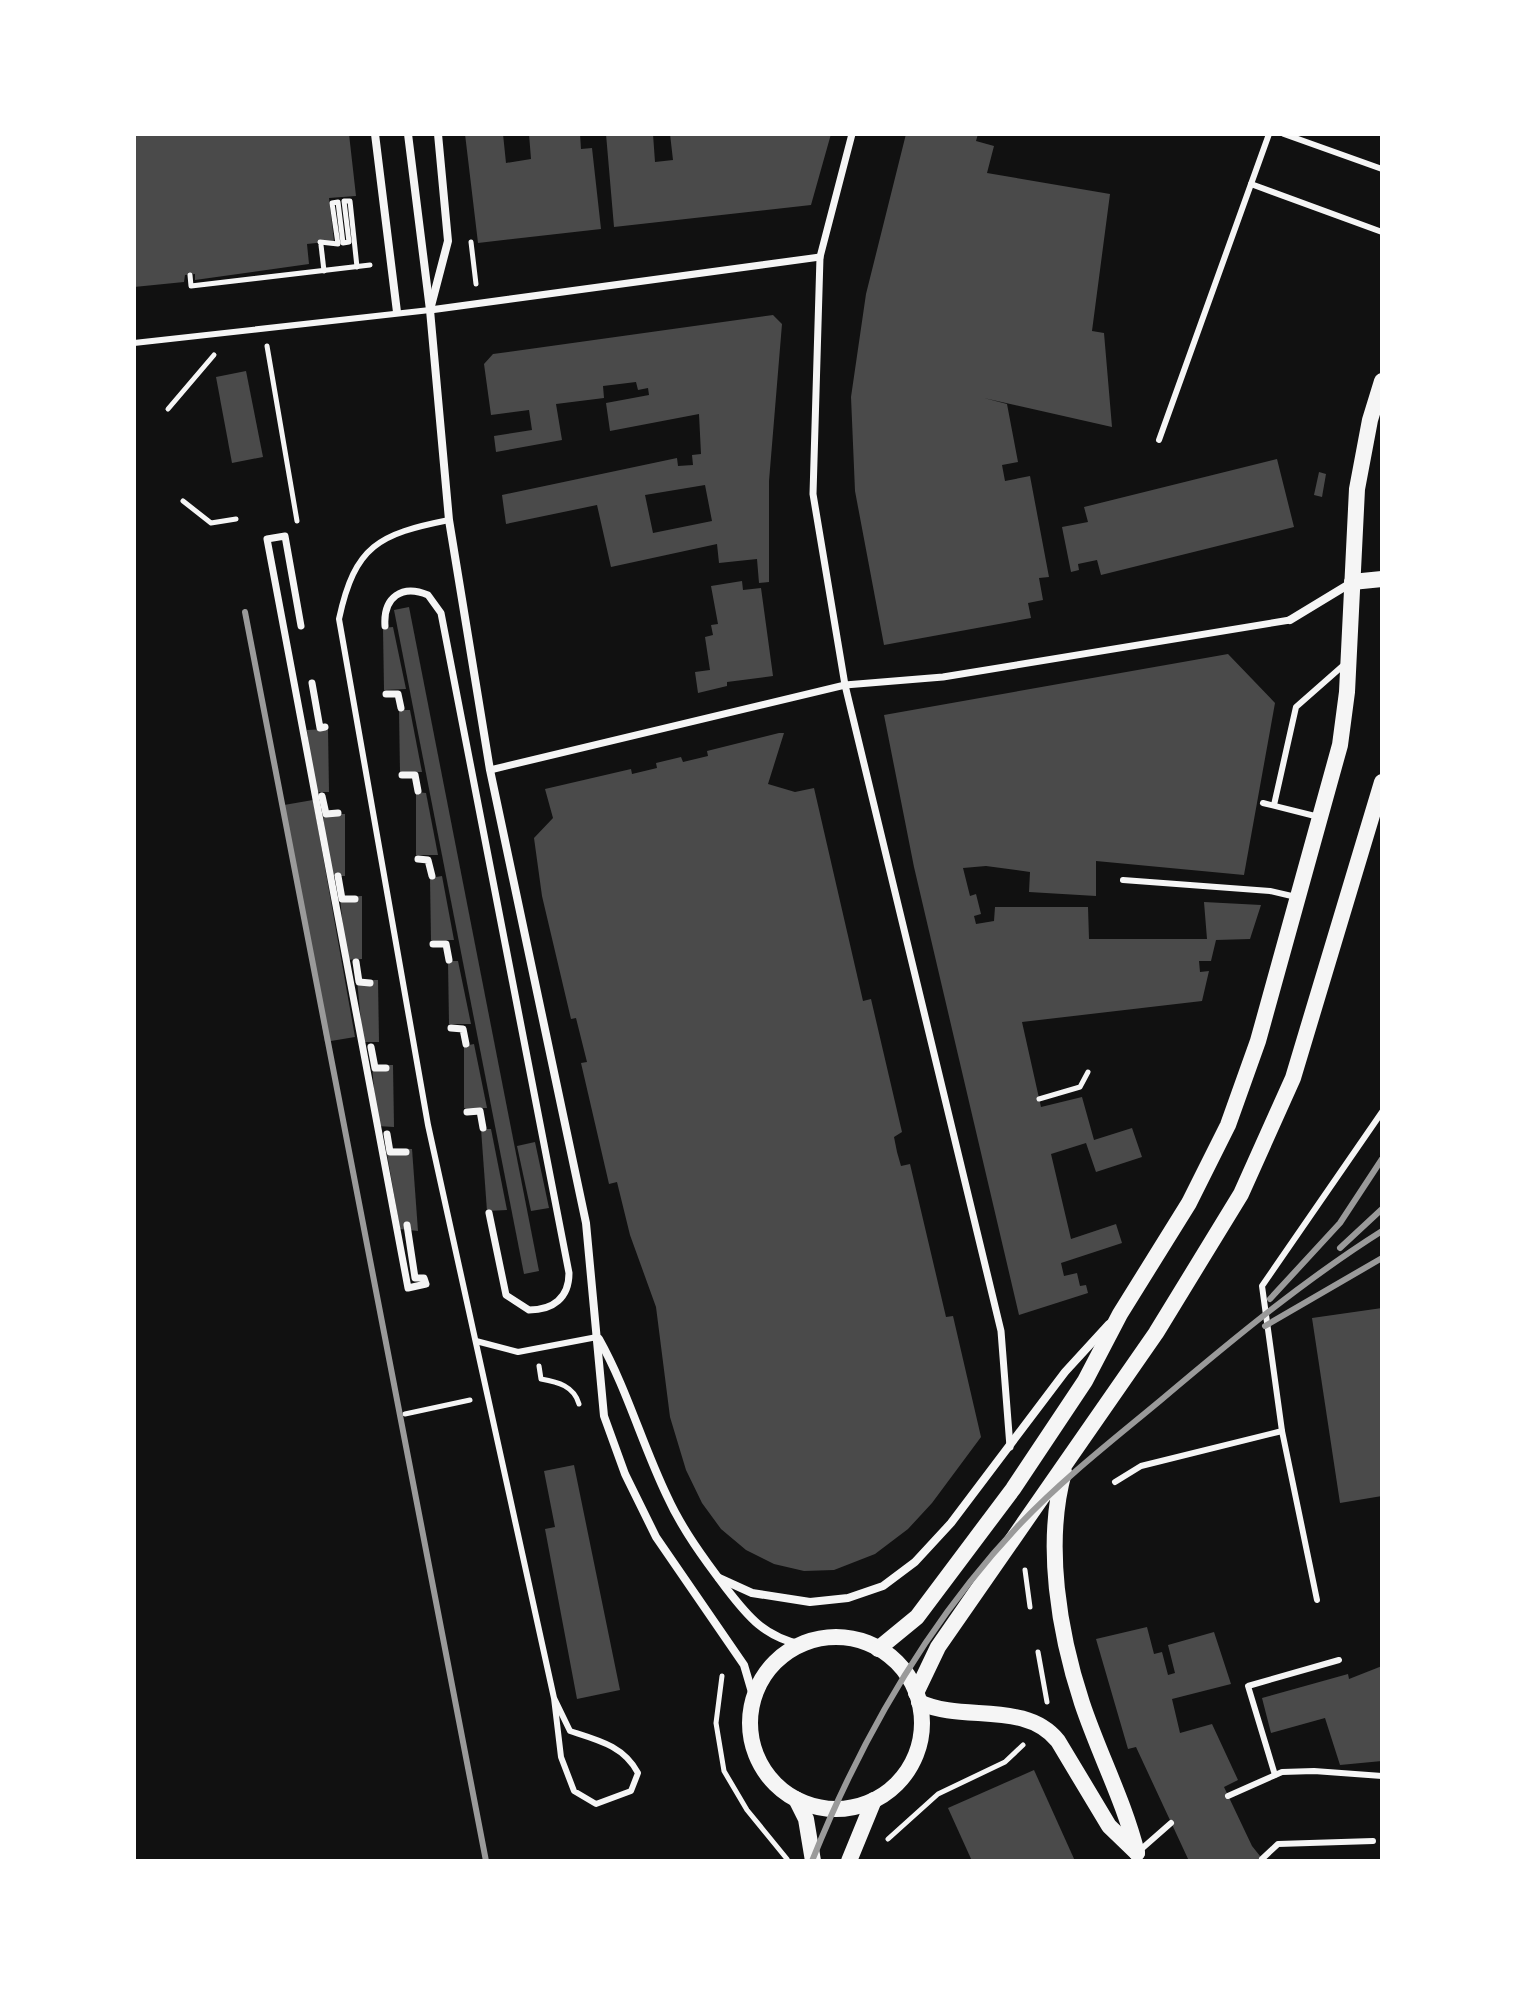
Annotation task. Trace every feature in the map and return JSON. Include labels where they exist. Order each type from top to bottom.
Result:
[{"type":"main road","points":[[878,1649],[917,1617],[1013,1489],[1085,1381],[1120,1314],[1189,1203],[1228,1125],[1258,1041],[1322,818],[1344,723],[1357,489],[1370,420],[1382,381]]},
{"type":"main road","points":[[1352,582],[1382,579]]},
{"type":"main road","points":[[918,1698],[938,1647],[1068,1461],[1196,1269],[1241,1194],[1293,1078],[1382,782]]},
{"type":"main road","points":[[1068,1461],[1056,1533],[1065,1634],[1082,1703],[1140,1857]]},
{"type":"main road","points":[[824,1638],[846,1638],[878,1649],[902,1667],[918,1698],[922,1726],[914,1759],[893,1787],[874,1800],[833,1809],[796,1799],[773,1781],[757,1757],[751,1728],[754,1699],[772,1667],[802,1645],[824,1638]]},
{"type":"main road","points":[[918,1698],[951,1713],[1011,1716],[1037,1723],[1058,1741],[1109,1826],[1140,1857]]},
{"type":"main road","points":[[796,1799],[806,1819],[813,1861]]},
{"type":"main road","points":[[849,1861],[874,1800]]},
{"type":"street","points":[[375,134],[397,312]]},
{"type":"street","points":[[408,134],[430,310],[449,520],[490,770],[586,1223],[604,1416],[625,1474],[676,1569],[744,1665],[754,1699]]},
{"type":"street","points":[[430,310],[448,241],[438,134]]},
{"type":"street","points":[[852,134],[820,257],[813,494],[845,685],[1001,1331],[1010,1450]]},
{"type":"street","points":[[430,310],[820,257]]},
{"type":"street","points":[[301,626],[285,536],[267,539],[408,1288],[426,1284],[424,1278],[415,1278],[407,1225]]},
{"type":"street","points":[[490,770],[845,685],[943,677],[1290,620],[1352,582]]},
{"type":"street","points":[[385,626],[387,603],[395,594],[407,590],[428,595],[441,613],[569,1273],[563,1297],[553,1306],[529,1310],[506,1295],[489,1213]]},
{"type":"street","points":[[312,683],[320,728],[325,727]]},
{"type":"street","points":[[386,694],[398,694],[401,708]]},
{"type":"street","points":[[402,775],[415,775],[418,791]]},
{"type":"street","points":[[322,796],[326,814],[338,813]]},
{"type":"street","points":[[418,859],[428,860],[432,876]]},
{"type":"street","points":[[338,876],[342,899],[355,899]]},
{"type":"street","points":[[433,944],[446,944],[449,960]]},
{"type":"street","points":[[356,962],[359,982],[370,983]]},
{"type":"street","points":[[451,1028],[463,1029],[466,1044]]},
{"type":"street","points":[[371,1047],[375,1068],[386,1068]]},
{"type":"street","points":[[467,1112],[480,1111],[483,1128]]},
{"type":"street","points":[[387,1134],[390,1152],[406,1152]]},
{"type":"street","points":[[719,1578],[752,1593],[810,1602],[848,1598],[883,1586],[915,1562],[1010,1450],[1083,1351],[1120,1314]]},
{"type":"street","points":[[598,1337],[618,1372],[667,1496],[719,1578],[755,1623],[777,1639],[802,1645]]},
{"type":"lane","points":[[1159,440],[1269,134]]},
{"type":"lane","points":[[1284,134],[1382,169]]},
{"type":"lane","points":[[1251,184],[1382,232]]},
{"type":"lane","points":[[134,343],[430,310]]},
{"type":"lane","points":[[449,520],[399,530],[364,555],[346,586],[339,619],[413,1047],[554,1698],[561,1757],[574,1791],[596,1804],[631,1791],[638,1773],[629,1757],[614,1746],[570,1731],[554,1698]]},
{"type":"lane","points":[[1274,805],[1296,707],[1348,661]]},
{"type":"lane","points":[[1263,803],[1322,818]]},
{"type":"lane","points":[[1123,880],[1270,891],[1299,898]]},
{"type":"lane","points":[[1317,1600],[1282,1431],[1262,1286],[1382,1112]]},
{"type":"lane","points":[[476,1341],[518,1352],[598,1337]]},
{"type":"lane","points":[[1115,1482],[1141,1466],[1282,1431]]},
{"type":"lane","points":[[1275,1775],[1248,1686],[1339,1660]]},
{"type":"lane","points":[[1228,1796],[1275,1775],[1314,1771],[1382,1776]]},
{"type":"lane","points":[[1140,1857],[1171,1823]]},
{"type":"lane","points":[[1262,1859],[1278,1844],[1373,1841]]},
{"type":"path","points":[[324,271],[321,244],[338,244],[332,203],[338,202],[343,243],[349,242],[344,201],[350,201],[357,267]]},
{"type":"path","points":[[190,275],[191,286],[372,265]]},
{"type":"path","points":[[264,328],[298,525]]},
{"type":"path","points":[[168,409],[233,334]]},
{"type":"path","points":[[183,501],[211,523],[236,519]]},
{"type":"path","points":[[1039,1099],[1080,1087],[1088,1072]]},
{"type":"path","points":[[536,1349],[541,1379],[572,1391],[582,1414]]},
{"type":"path","points":[[405,1414],[487,1396]]},
{"type":"path","points":[[723,1671],[716,1723],[724,1771],[747,1810],[790,1861]]},
{"type":"path","points":[[885,1842],[938,1794],[1014,1755],[1037,1723]]},
{"type":"building","points":[[134,134],[349,134],[356,196],[329,198],[334,241],[307,244],[309,264],[195,280],[195,274],[185,275],[184,282],[134,287]]},
{"type":"building","points":[[465,134],[503,134],[506,163],[531,159],[529,134],[580,134],[581,149],[592,148],[601,229],[478,243]]},
{"type":"building","points":[[606,134],[653,134],[655,162],[673,160],[670,134],[831,134],[811,205],[614,227]]},
{"type":"building","points":[[906,134],[978,134],[976,141],[994,146],[987,173],[1110,194],[1092,331],[1104,333],[1112,427],[984,398],[1007,404],[1018,462],[1002,465],[1005,481],[1030,476],[1049,577],[1039,578],[1043,600],[1028,603],[1031,618],[884,645],[855,491],[851,397],[866,294]]},
{"type":"building","points":[[773,315],[782,324],[769,481],[769,582],[759,583],[757,559],[719,563],[717,544],[611,567],[597,505],[506,524],[502,495],[677,458],[678,466],[693,465],[692,455],[701,454],[699,414],[610,431],[606,403],[649,395],[648,388],[638,390],[636,382],[603,386],[604,398],[556,404],[562,440],[496,452],[494,436],[532,430],[529,410],[491,415],[484,364],[493,354]],"holes":[[[705,485],[712,521],[653,533],[645,495]]]},
{"type":"building","points":[[246,371],[263,457],[232,463],[216,377]]},
{"type":"building","points":[[1277,459],[1294,527],[1101,575],[1097,560],[1078,564],[1079,570],[1071,572],[1062,527],[1088,522],[1084,507]]},
{"type":"building","points":[[1319,472],[1326,474],[1322,497],[1314,495]]},
{"type":"building","points":[[742,581],[743,590],[761,588],[773,676],[727,682],[727,686],[698,693],[695,672],[710,670],[705,637],[713,635],[711,625],[718,624],[711,586]]},
{"type":"building","points":[[409,607],[539,1271],[524,1274],[394,610]]},
{"type":"building","points":[[393,627],[406,689],[384,690],[383,628]]},
{"type":"building","points":[[1228,654],[1275,703],[1244,875],[1096,861],[1096,896],[1029,892],[1030,872],[986,866],[963,868],[970,896],[976,894],[981,914],[974,916],[976,924],[994,921],[995,907],[1088,907],[1089,939],[1207,939],[1204,902],[1261,905],[1250,939],[1216,940],[1211,961],[1199,961],[1200,972],[1209,971],[1202,1001],[1022,1022],[1041,1107],[1082,1097],[1094,1140],[1132,1128],[1142,1157],[1096,1172],[1086,1143],[1051,1154],[1071,1239],[1116,1224],[1122,1243],[1061,1263],[1064,1276],[1077,1273],[1080,1286],[1086,1285],[1088,1293],[1019,1315],[914,867],[884,715]]},
{"type":"building","points":[[399,710],[410,710],[422,772],[400,772]]},
{"type":"building","points":[[328,729],[329,792],[314,792],[307,730]]},
{"type":"building","points":[[784,733],[768,784],[795,792],[814,788],[863,1001],[871,999],[902,1132],[894,1137],[897,1152],[901,1166],[910,1164],[946,1317],[953,1316],[981,1437],[932,1503],[908,1529],[875,1554],[834,1570],[804,1571],[774,1564],[746,1550],[721,1529],[702,1503],[686,1470],[670,1417],[656,1307],[630,1235],[617,1182],[609,1184],[581,1063],[587,1062],[576,1018],[571,1019],[542,896],[534,838],[553,818],[545,789],[631,769],[632,774],[657,768],[656,763],[681,757],[683,762],[708,756],[707,751]]},
{"type":"building","points":[[416,792],[426,793],[438,855],[416,855]]},
{"type":"building","points":[[313,800],[355,1037],[325,1042],[284,805]]},
{"type":"building","points":[[323,814],[345,814],[345,876],[330,876]]},
{"type":"building","points":[[442,876],[454,940],[431,940],[430,878]]},
{"type":"building","points":[[362,896],[362,959],[346,960],[340,897]]},
{"type":"building","points":[[448,961],[458,961],[471,1024],[449,1024]]},
{"type":"building","points":[[357,980],[378,980],[379,1042],[363,1042]]},
{"type":"building","points":[[474,1044],[487,1108],[464,1108],[464,1046]]},
{"type":"building","points":[[372,1065],[393,1065],[394,1127],[377,1126]]},
{"type":"building","points":[[481,1129],[491,1129],[507,1210],[487,1211]]},
{"type":"building","points":[[535,1142],[549,1208],[531,1211],[517,1146]]},
{"type":"building","points":[[386,1148],[412,1149],[418,1231],[400,1229]]},
{"type":"building","points":[[1382,1308],[1382,1496],[1340,1503],[1312,1318]]},
{"type":"building","points":[[574,1465],[620,1690],[577,1699],[545,1529],[555,1527],[544,1471]]},
{"type":"building","points":[[1147,1627],[1154,1654],[1162,1652],[1168,1675],[1175,1673],[1168,1645],[1214,1632],[1231,1684],[1172,1699],[1180,1733],[1212,1724],[1238,1780],[1224,1787],[1252,1846],[1264,1861],[1189,1861],[1136,1747],[1128,1749],[1096,1639]]},
{"type":"building","points":[[1382,1666],[1382,1761],[1340,1765],[1325,1718],[1271,1733],[1262,1698],[1348,1674],[1349,1679]]},
{"type":"building","points":[[1034,1770],[1075,1861],[972,1861],[948,1808]]},
{"type":"railway","points":[[245,612],[486,1861]]},
{"type":"railway","points":[[1270,1299],[1340,1223],[1382,1159]]},
{"type":"railway","points":[[1340,1248],[1382,1209]]},
{"type":"railway","points":[[812,1861],[853,1770],[901,1682],[957,1599],[1021,1523],[1054,1490],[1241,1333],[1382,1231]]},
{"type":"railway","points":[[1265,1326],[1382,1258]]}]
